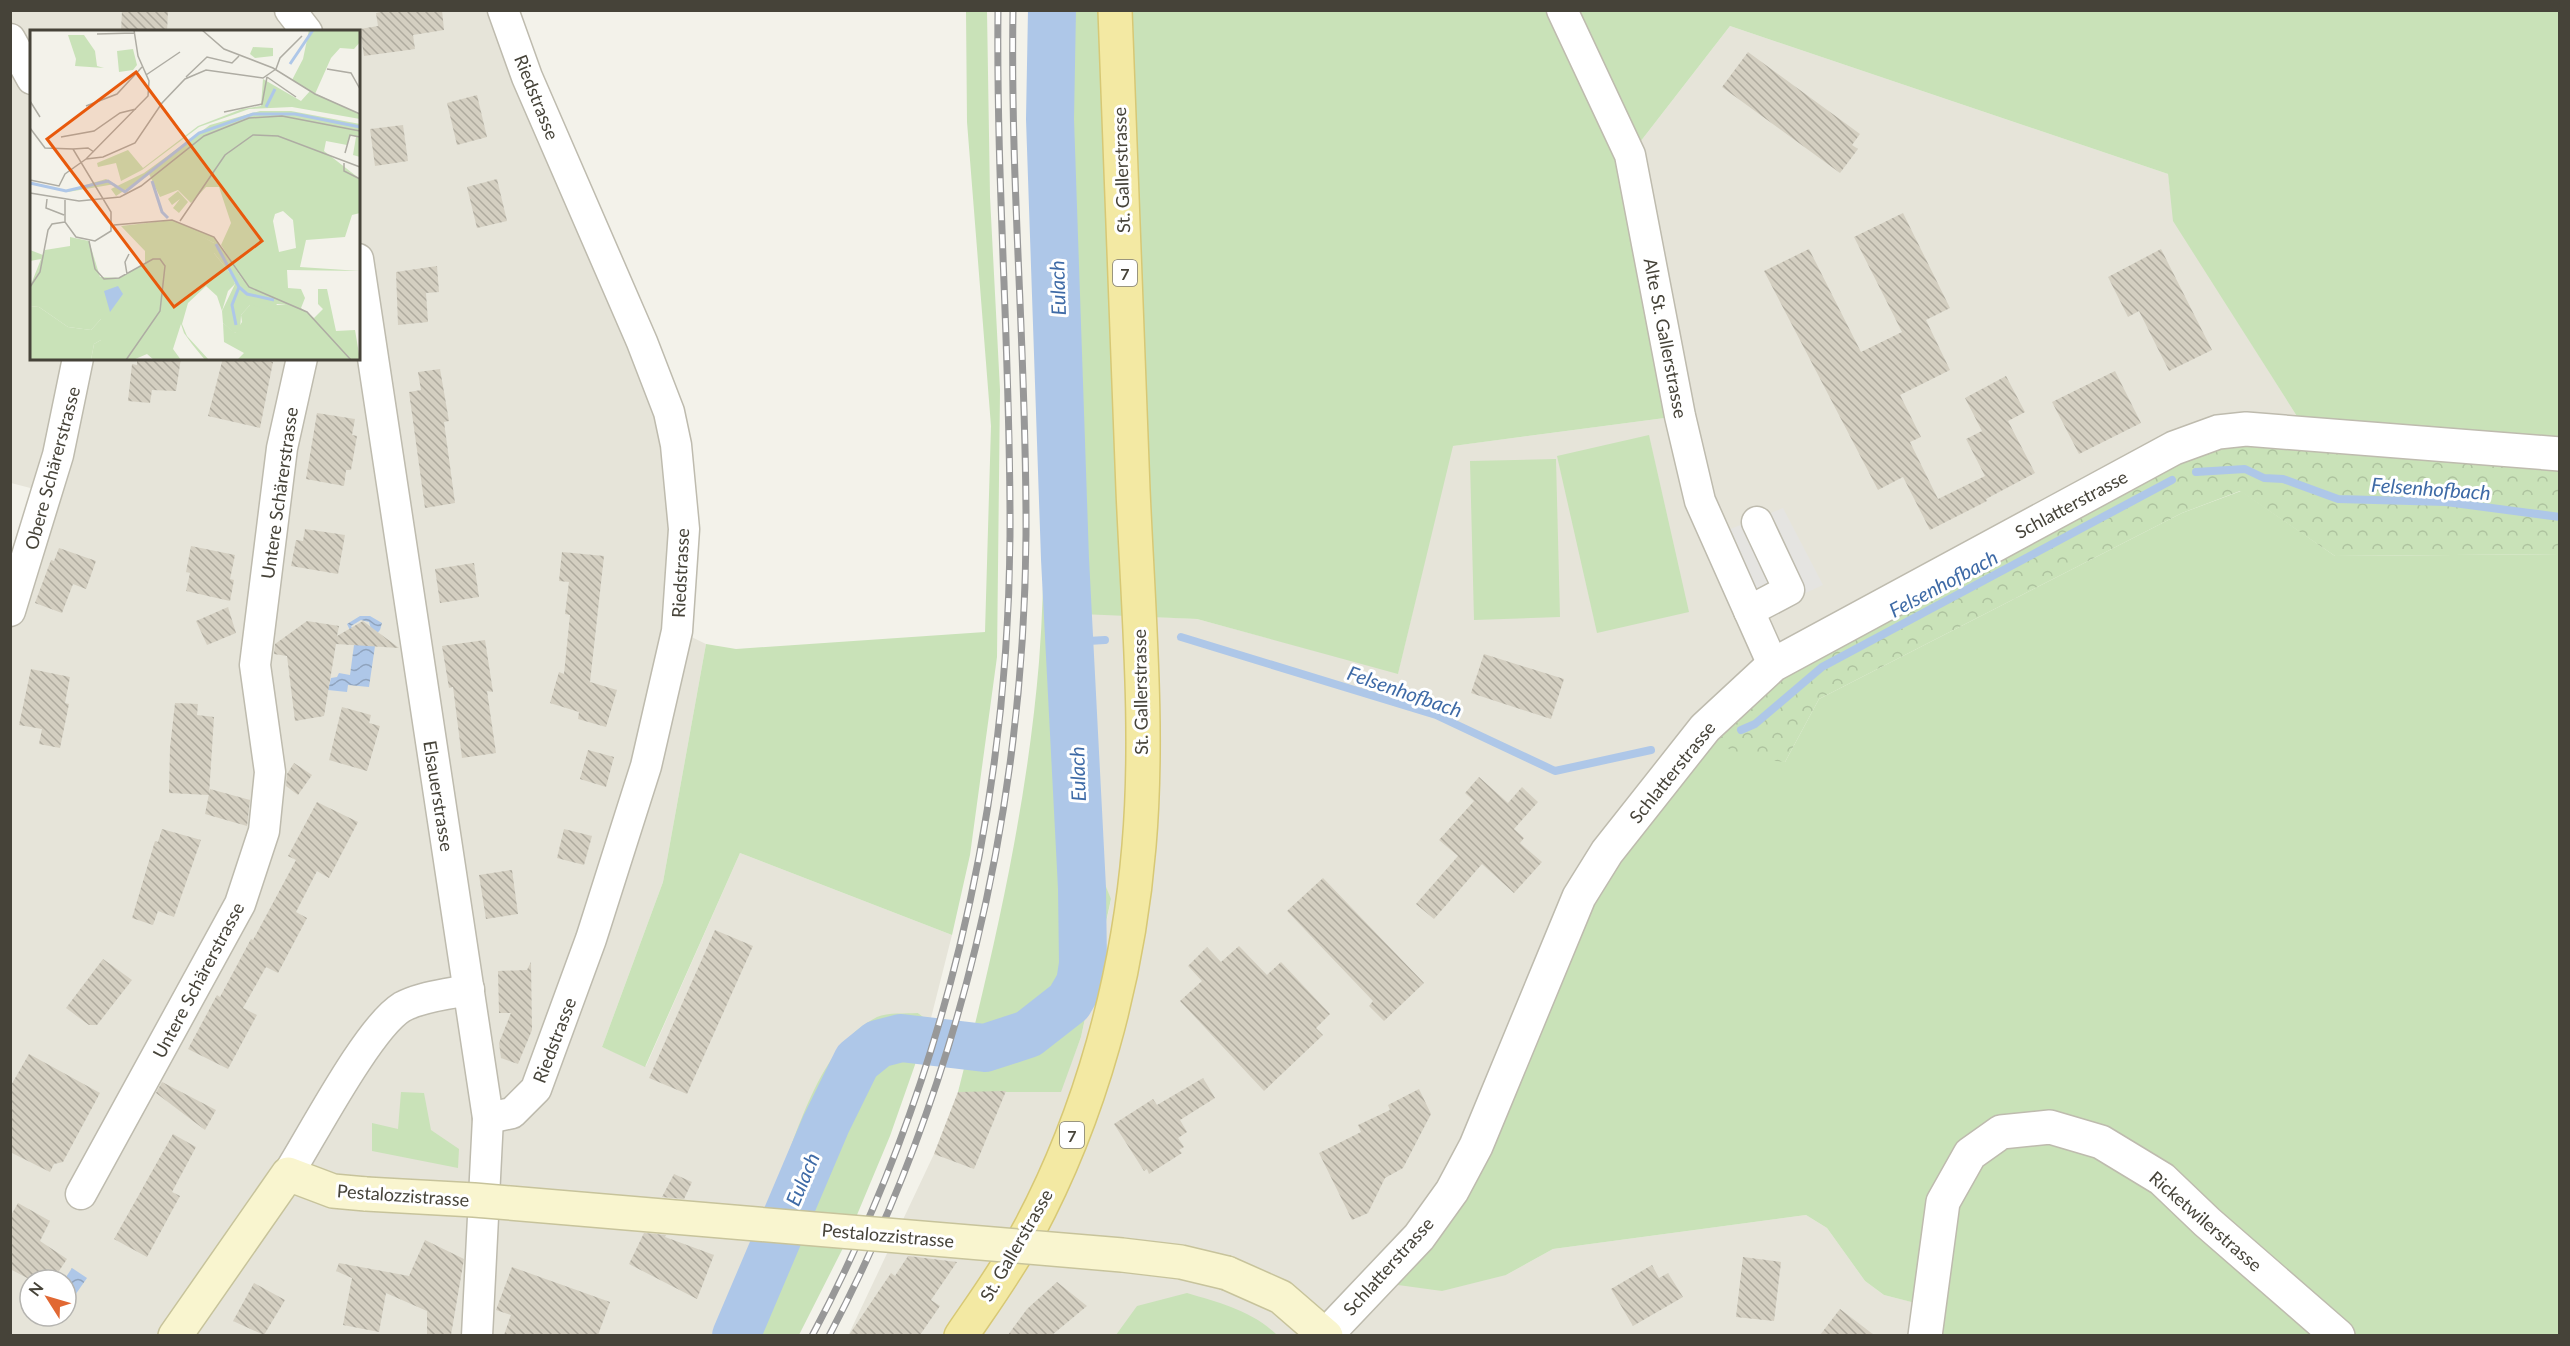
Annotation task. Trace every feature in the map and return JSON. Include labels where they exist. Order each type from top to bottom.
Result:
[{"type":"main road","name":"St. Gallerstrasse","points":[[961,1335],[1027,1233],[1054,1179],[1072,1134],[1096,1066],[1116,988],[1131,913],[1140,845],[1141,707],[1114,10]]},
{"type":"main road","name":"Pestalozzistrasse","points":[[288,1174],[333,1191],[474,1200],[1180,1262],[1227,1273],[1281,1297],[1326,1335]]},
{"type":"main road","points":[[176,1335],[288,1174]]},
{"type":"street","points":[[290,10],[305,30]]},
{"type":"street","name":"Riedstrasse","points":[[488,1118],[512,1113],[536,1089],[591,939],[646,766],[677,631],[684,528],[676,445],[669,412],[642,342],[527,77],[503,10]]},
{"type":"street","name":"Alte St. Gallerstrasse","points":[[1562,10],[1630,155],[1680,416],[1700,501],[1773,665]]},
{"type":"street","points":[[10,39],[30,75]]},
{"type":"street","name":"Elsauerstrasse","points":[[360,274],[488,1118],[477,1335]]},
{"type":"street","name":"Obere Schärerstrasse","points":[[10,611],[58,455],[78,360]]},
{"type":"street","name":"Untere Schärerstrasse","points":[[81,1194],[240,904],[264,831],[270,772],[255,665],[282,448],[302,360]]},
{"type":"street","name":"Schlatterstrasse","points":[[1326,1335],[1419,1237],[1452,1191],[1476,1146],[1580,897],[1607,852],[1705,728],[1773,665],[2174,448],[2218,432],[2246,429],[2307,432],[2559,454]]},
{"type":"street","points":[[1749,611],[1789,590],[1757,522]]},
{"type":"street","points":[[288,1174],[355,1066],[389,1017],[417,1001],[469,989]]},
{"type":"street","name":"Ricketwilerstrasse","points":[[1925,1335],[1942,1202],[1970,1154],[2001,1132],[2050,1126],[2101,1142],[2162,1179],[2207,1222],[2338,1335]]},
{"type":"shaded area","points":[[11,11],[503,11],[669,412],[677,630],[706,644],[663,882],[602,1047],[646,1066],[740,853],[952,935],[930,1022],[918,1013],[773,1194],[776,1201],[717,1335],[11,1335],[10,587],[42,491],[11,483]]},
{"type":"shaded area","points":[[1730,26],[2168,174],[2174,221],[2307,432],[1773,665],[1506,1275],[1553,1249],[1806,1215],[1827,1228],[1865,1281],[1884,1295],[1928,1306],[1925,1335],[848,1336],[934,1154],[958,1092],[1060,1092],[1081,1037],[1111,900],[1098,867],[1081,613],[1197,619],[1398,673],[1452,446],[1680,416],[1630,155]]},
{"type":"shaded area","points":[[1783,508],[1823,585],[1764,612],[1728,530]]},
{"type":"green space","points":[[966,11],[987,11],[990,197],[1000,390],[997,657],[970,855],[952,935],[740,853],[645,1067],[602,1047],[663,882],[706,644],[736,649],[985,632],[991,426],[967,122]]},
{"type":"green space","points":[[1030,11],[2559,11],[2559,454],[2307,432],[2173,221],[2168,174],[1730,26],[1630,155],[1680,416],[1453,446],[1398,674],[1197,619],[1081,614],[1098,867],[1111,899],[1081,1037],[1061,1092],[958,1092],[984,986],[1018,825],[1034,716],[1039,662],[1044,499],[1030,173]]},
{"type":"green space","points":[[2218,432],[2559,454],[2559,554],[2335,556],[2240,491],[2182,513],[1819,699],[1785,762],[1738,757],[1705,728],[1773,665]]},
{"type":"green space","points":[[1649,435],[1689,612],[1597,633],[1557,456]]},
{"type":"green space","points":[[1556,459],[1560,617],[1474,620],[1470,461]]},
{"type":"green space","points":[[2241,491],[2335,556],[2559,554],[2559,1335],[1925,1335],[1927,1306],[1884,1295],[1865,1281],[1827,1228],[1806,1215],[1553,1249],[1506,1275],[1442,1291],[1398,1285],[1385,1273],[1419,1237],[1542,982],[1705,728],[1785,762],[1819,699],[2182,513]]},
{"type":"green space","points":[[918,1013],[930,1022],[890,1136],[844,1246],[799,1335],[717,1336],[776,1201],[773,1194],[801,1120],[824,1070],[839,1049],[857,1031],[877,1017]]},
{"type":"green space","points":[[401,1092],[424,1093],[431,1130],[459,1149],[458,1168],[372,1151],[372,1123],[398,1129]]},
{"type":"green space","points":[[1187,1293],[1246,1313],[1277,1335],[1116,1335],[1137,1306]]},
{"type":"water","points":[[360,616],[370,616],[382,623],[380,630],[373,638],[375,646],[369,687],[348,685],[347,692],[328,690],[331,678],[337,677],[339,673],[350,675],[354,645],[357,645],[347,624]],"holes":[[[361,620],[369,622],[372,632],[356,635],[351,626]]]},
{"type":"water","points":[[78,1272],[87,1278],[78,1291]]},
{"type":"building","points":[[122,10],[168,10],[167,30],[121,30]]},
{"type":"building","points":[[389,10],[442,10],[444,30],[413,35],[415,49],[364,56],[360,29],[378,26],[376,13]]},
{"type":"building","points":[[1748,52],[1860,134],[1852,145],[1858,149],[1840,173],[1722,87]]},
{"type":"building","points":[[477,95],[487,137],[457,145],[447,103]]},
{"type":"building","points":[[403,125],[408,161],[375,166],[370,129]]},
{"type":"building","points":[[497,179],[507,221],[477,228],[467,187]]},
{"type":"building","points":[[1903,213],[1950,308],[1926,320],[1950,370],[1900,395],[1921,437],[1910,442],[1938,499],[1985,476],[1966,439],[1982,431],[1965,398],[2006,376],[2025,412],[2008,421],[2035,473],[1930,530],[1903,477],[1878,490],[1764,271],[1809,249],[1861,352],[1902,332],[1854,237]]},
{"type":"building","points":[[2161,249],[2212,350],[2169,371],[2139,311],[2128,317],[2108,277]]},
{"type":"building","points":[[437,266],[439,292],[426,293],[428,322],[398,325],[396,272]]},
{"type":"building","points":[[137,360],[181,360],[176,391],[152,390],[150,403],[128,401],[132,364],[137,365]]},
{"type":"building","points":[[222,360],[273,362],[260,428],[208,416]]},
{"type":"building","points":[[440,369],[449,421],[444,422],[455,503],[425,508],[409,392],[421,390],[418,372]]},
{"type":"building","points":[[2115,371],[2141,423],[2079,454],[2052,402]]},
{"type":"building","points":[[317,413],[355,419],[352,435],[357,436],[351,470],[346,470],[344,486],[306,479]]},
{"type":"building","points":[[305,529],[345,535],[338,574],[291,566],[296,540],[303,541]]},
{"type":"building","points":[[191,546],[235,555],[230,579],[234,580],[230,601],[186,591],[190,573],[186,572]]},
{"type":"building","points":[[59,548],[96,561],[86,589],[73,584],[62,613],[35,603],[51,560],[54,561]]},
{"type":"building","points":[[562,552],[604,556],[590,682],[617,690],[606,727],[578,719],[579,712],[550,703],[559,672],[564,674],[570,615],[565,614],[569,582],[559,581]]},
{"type":"building","points":[[474,563],[479,597],[440,603],[435,569]]},
{"type":"building","points":[[228,607],[236,633],[207,645],[196,621]]},
{"type":"building","points":[[307,621],[339,626],[337,636],[363,621],[399,648],[336,644],[324,716],[295,721],[287,656],[274,654],[275,644]]},
{"type":"building","points":[[485,640],[493,692],[487,691],[496,753],[462,758],[453,687],[449,688],[442,646]]},
{"type":"building","points":[[1484,654],[1564,679],[1551,719],[1471,693]]},
{"type":"building","points":[[31,669],[70,677],[65,703],[69,704],[60,748],[39,744],[42,729],[19,725]]},
{"type":"building","points":[[175,703],[198,704],[197,715],[214,717],[209,795],[169,793],[170,748]]},
{"type":"building","points":[[342,707],[371,715],[369,723],[380,726],[367,771],[329,760]]},
{"type":"building","points":[[588,750],[614,757],[606,787],[580,779]]},
{"type":"building","points":[[294,763],[312,775],[298,795],[286,786],[287,774]]},
{"type":"building","points":[[1479,777],[1508,803],[1522,787],[1538,802],[1514,829],[1524,838],[1520,843],[1542,862],[1514,893],[1482,864],[1434,919],[1416,904],[1458,856],[1439,840],[1474,801],[1465,793]]},
{"type":"building","points":[[210,789],[250,800],[247,826],[205,814]]},
{"type":"building","points":[[317,802],[358,822],[329,878],[317,871],[296,912],[307,918],[278,973],[266,967],[243,1008],[257,1015],[228,1069],[188,1049],[217,995],[220,997],[251,939],[253,940],[296,860],[288,856]]},
{"type":"building","points":[[162,829],[201,840],[174,917],[158,911],[153,925],[132,918],[155,841],[158,842]]},
{"type":"building","points":[[564,829],[592,836],[584,865],[557,858]]},
{"type":"building","points":[[512,870],[518,914],[486,919],[479,875]]},
{"type":"building","points":[[1323,878],[1424,983],[1384,1021],[1369,1006],[1373,1001],[1287,911]]},
{"type":"building","points":[[715,930],[753,946],[687,1094],[649,1078]]},
{"type":"building","points":[[1239,946],[1267,975],[1281,962],[1330,1014],[1316,1028],[1323,1035],[1264,1091],[1180,1001],[1202,981],[1188,966],[1207,947],[1221,962]]},
{"type":"building","points":[[103,959],[132,980],[97,1025],[89,1025],[66,1008]]},
{"type":"building","points":[[531,962],[532,1030],[518,1064],[501,1058],[499,1043],[511,1013],[499,1013],[498,971],[527,970]]},
{"type":"building","points":[[29,1054],[100,1093],[63,1162],[54,1164],[50,1172],[10,1152],[10,1087]]},
{"type":"building","points":[[1203,1078],[1215,1098],[1180,1120],[1187,1132],[1178,1138],[1184,1147],[1179,1150],[1182,1153],[1149,1174],[1147,1169],[1144,1171],[1114,1124],[1153,1099],[1157,1105]]},
{"type":"building","points":[[162,1082],[216,1110],[205,1130],[156,1093]]},
{"type":"building","points":[[1419,1089],[1431,1114],[1403,1168],[1385,1178],[1368,1213],[1352,1220],[1319,1153],[1361,1132],[1358,1125],[1390,1110],[1388,1105]]},
{"type":"building","points":[[1006,1091],[974,1169],[934,1154],[958,1092]]},
{"type":"building","points":[[173,1134],[196,1147],[172,1192],[180,1196],[147,1257],[114,1239]]},
{"type":"building","points":[[674,1174],[692,1182],[684,1199],[662,1197]]},
{"type":"building","points":[[18,1203],[50,1221],[40,1241],[67,1259],[61,1268],[18,1268],[18,1273],[10,1269],[10,1217]]},
{"type":"building","points":[[644,1233],[666,1235],[665,1237],[714,1255],[697,1299],[629,1264]]},
{"type":"building","points":[[425,1240],[464,1259],[451,1335],[427,1335],[427,1311],[386,1293],[379,1332],[343,1325],[352,1278],[336,1271],[339,1263],[409,1276]]},
{"type":"building","points":[[908,1256],[957,1262],[931,1300],[940,1306],[920,1335],[849,1335],[891,1273],[895,1276]]},
{"type":"building","points":[[1743,1257],[1781,1262],[1774,1321],[1736,1317]]},
{"type":"building","points":[[1652,1265],[1659,1278],[1668,1273],[1683,1297],[1633,1326],[1611,1289]]},
{"type":"building","points":[[512,1267],[610,1302],[598,1335],[504,1335],[511,1315],[496,1310]]},
{"type":"building","points":[[1057,1282],[1087,1306],[1052,1335],[1008,1335],[1027,1309]]},
{"type":"building","points":[[254,1283],[285,1300],[264,1335],[233,1321]]},
{"type":"building","points":[[1840,1309],[1874,1335],[1820,1335]]},
{"type":"waterway","name":"Eulach","points":[[736,1336],[826,1124],[857,1061],[878,1044],[901,1038],[985,1048],[1028,1034],[1069,1002],[1080,983],[1083,964],[1082,888],[1065,559],[1050,119],[1052,10]]},
{"type":"waterway","name":"Felsenhofbach","points":[[2196,472],[2245,469],[2264,478],[2283,479],[2338,499],[2446,502],[2560,517]]},
{"type":"waterway","name":"Felsenhofbach","points":[[1741,730],[1755,724],[1822,667],[2172,480]]},
{"type":"waterway","name":"Felsenhofbach","points":[[1181,637],[1436,715],[1555,771],[1651,750]]},
{"type":"waterway","name":"Felsenhofbach","points":[[1071,642],[1105,640]]},
{"type":"railway","points":[[812,1336],[858,1242],[898,1146],[932,1048],[959,948],[981,846],[997,743],[1006,640],[1010,536],[1010,470],[999,142],[998,10]]},
{"type":"railway","points":[[829,1336],[875,1242],[914,1146],[948,1048],[975,948],[997,846],[1013,743],[1022,639],[1026,535],[1026,469],[1014,141],[1013,10]]}]
